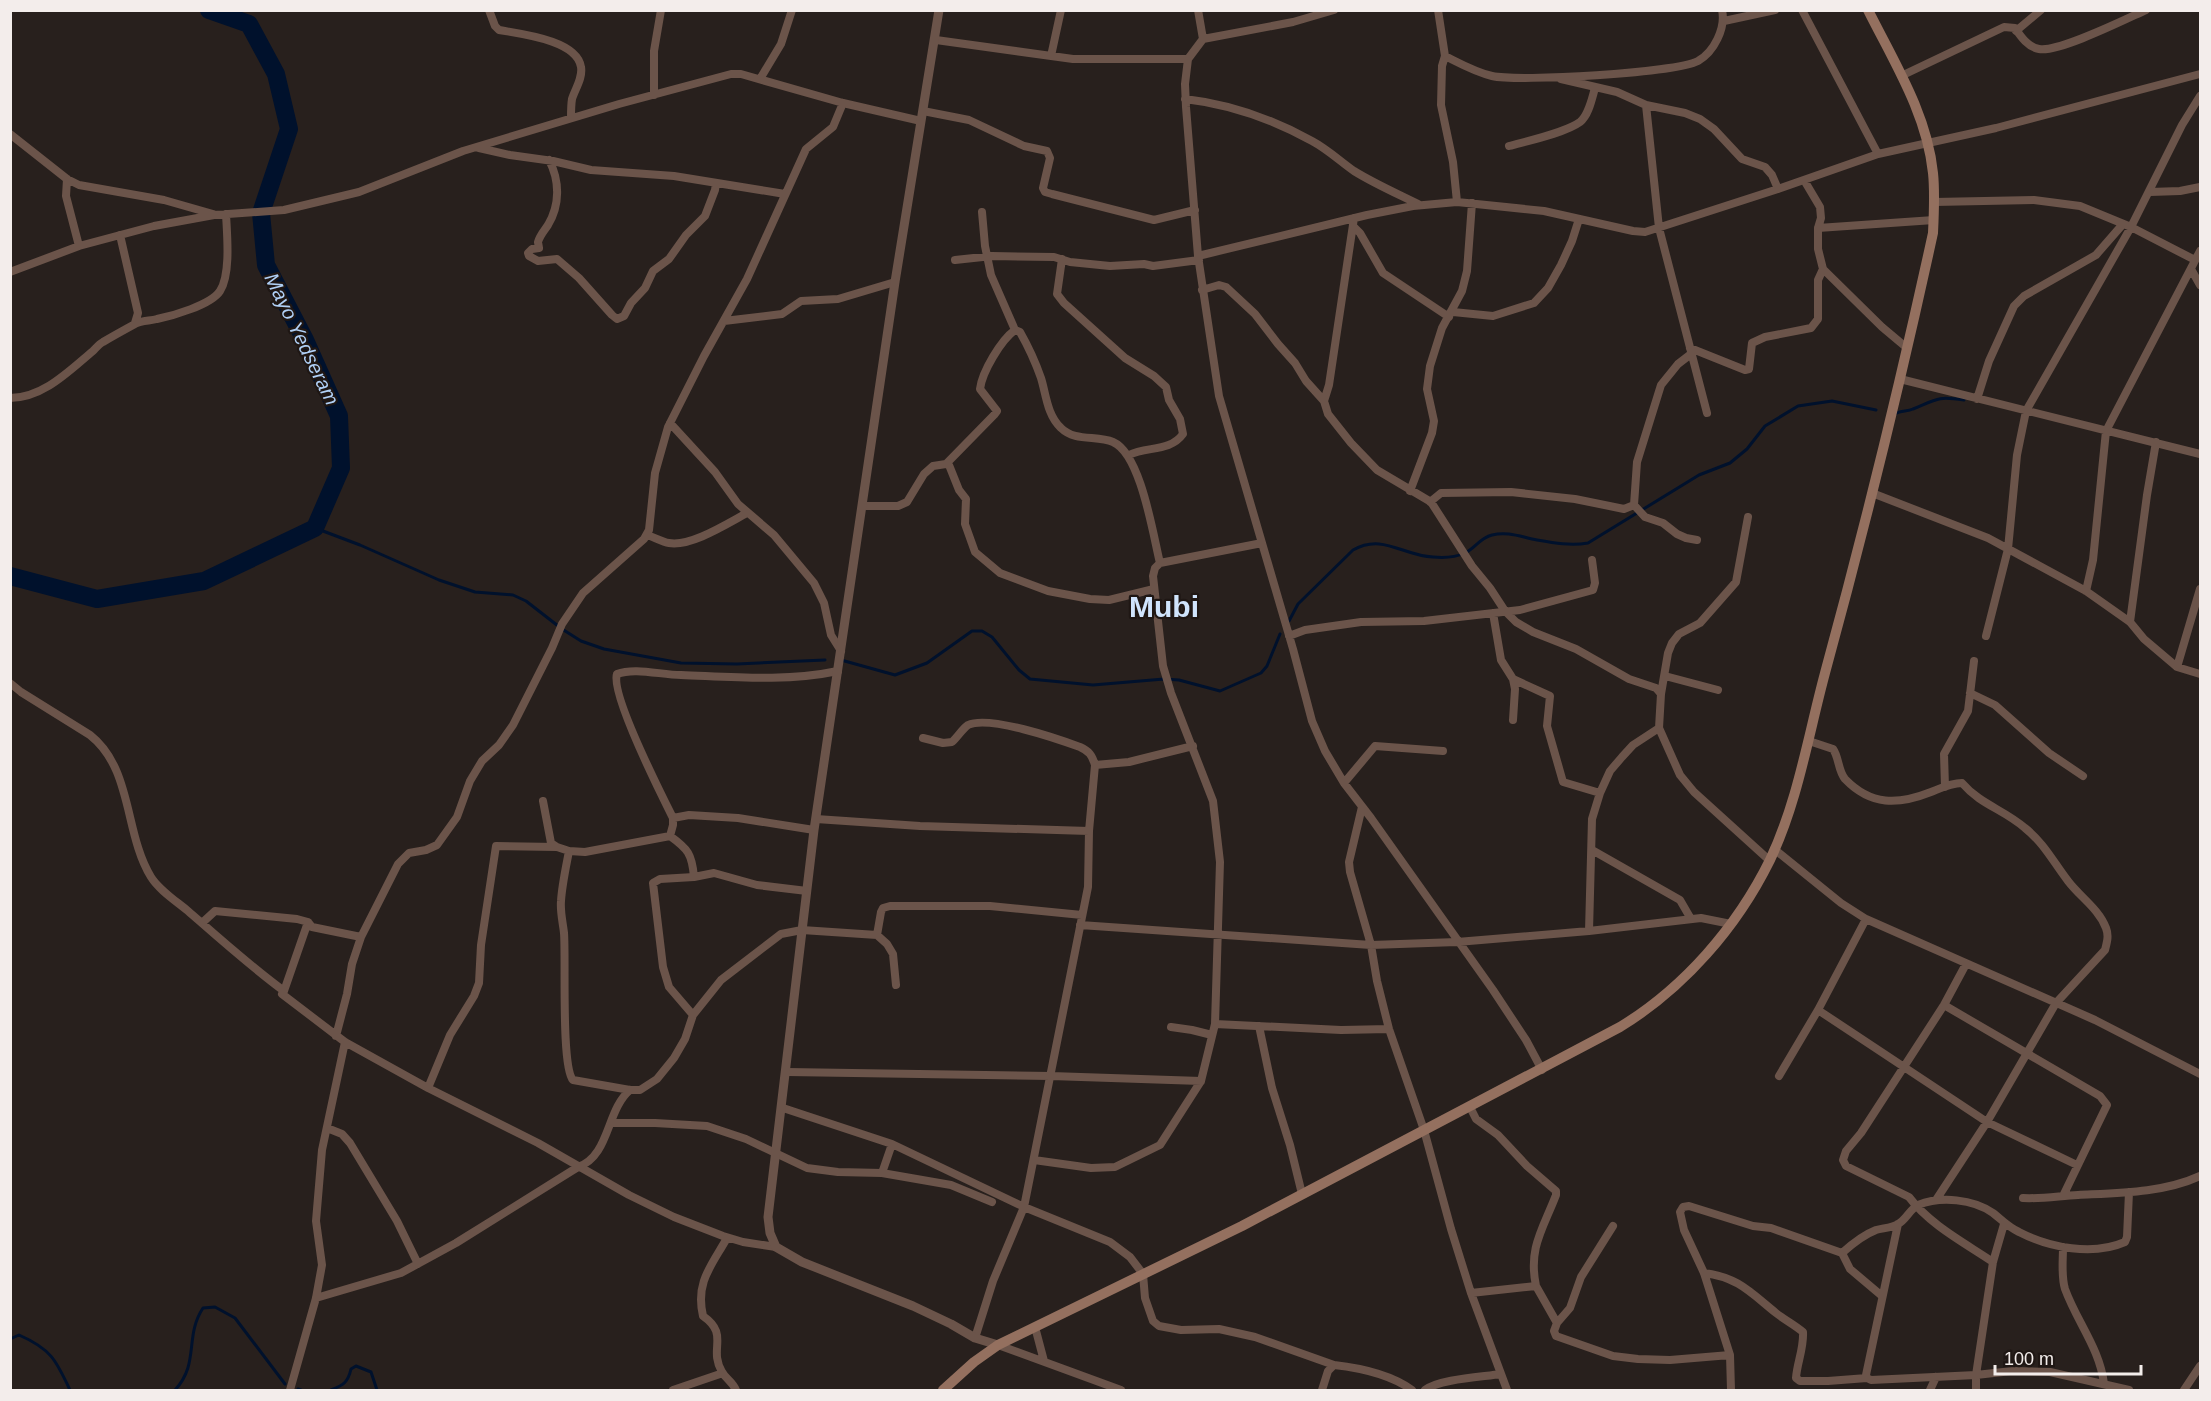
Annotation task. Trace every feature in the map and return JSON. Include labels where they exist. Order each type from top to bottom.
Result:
[{"type":"main road","points":[[943,1390],[974,1362],[998,1345],[1302,1194],[1542,1070],[1644,1012],[1692,970],[1731,924],[1751,894],[1769,860],[1790,807],[1872,493],[1933,233],[1933,171],[1928,144],[1918,110],[1868,10]]},
{"type":"street","points":[[489,10],[499,30],[557,43],[573,52],[581,67],[580,78],[572,99],[571,118]]},
{"type":"street","points":[[654,94],[654,51],[662,10]]},
{"type":"street","points":[[760,80],[781,44],[792,10]]},
{"type":"street","points":[[776,1247],[770,1233],[768,1217],[783,1108],[814,830],[895,282],[936,40],[939,10]]},
{"type":"street","points":[[1051,56],[1061,10]]},
{"type":"street","points":[[1198,10],[1203,39]]},
{"type":"street","points":[[1334,10],[1293,22],[1203,39],[1188,59],[1185,99],[1198,258],[1219,396],[1240,461],[1312,721],[1325,752],[1344,783],[1499,998],[1542,1070]]},
{"type":"street","points":[[1438,10],[1446,56],[1443,66],[1441,105],[1453,162],[1457,202]]},
{"type":"street","points":[[1446,56],[1468,68],[1494,76],[1548,77],[1630,72],[1696,62],[1707,54],[1717,38],[1724,21],[1722,10]]},
{"type":"street","points":[[1724,21],[1775,10]]},
{"type":"street","points":[[2016,31],[2041,10]]},
{"type":"street","points":[[1901,76],[2004,27],[2010,26],[2029,45],[2041,49],[2091,35],[2146,10]]},
{"type":"street","points":[[1804,11],[1878,154]]},
{"type":"street","points":[[936,40],[1073,59],[1188,59]]},
{"type":"street","points":[[10,272],[79,246],[154,226],[214,215],[284,210],[359,192],[426,164],[571,118],[731,74],[741,74],[843,103],[921,121]]},
{"type":"street","points":[[955,260],[987,257],[1054,257],[1110,266],[1144,264],[1153,266],[1198,258],[1421,205],[1457,202],[1544,211],[1645,232],[1878,154],[1996,128],[2200,74]]},
{"type":"street","points":[[1548,77],[1617,92],[1646,105],[1700,119],[1714,129],[1742,159],[1765,167],[1772,175],[1778,189]]},
{"type":"street","points":[[1509,146],[1549,136],[1580,122],[1585,116],[1595,88]]},
{"type":"street","points":[[1986,636],[2008,549],[2018,455],[2026,411],[2127,225],[2150,192],[2182,125],[2200,96]]},
{"type":"street","points":[[1185,99],[1211,102],[1286,127],[1316,143],[1383,188],[1421,205]]},
{"type":"street","points":[[336,1036],[352,964],[361,937],[398,864],[409,853],[437,845],[457,817],[470,781],[482,761],[499,745],[513,725],[562,624],[583,593],[638,546],[647,535],[655,473],[669,423],[747,279],[806,149],[833,127],[843,103]]},
{"type":"street","points":[[1646,105],[1659,228],[1707,413]]},
{"type":"street","points":[[923,111],[969,120],[1024,146],[1047,151],[1050,158],[1043,188],[1045,192],[1052,195],[1154,220],[1195,210]]},
{"type":"street","points":[[10,134],[32,149],[67,179],[79,185],[164,200],[214,215]]},
{"type":"street","points":[[477,148],[549,160],[591,170],[674,176],[785,194]]},
{"type":"street","points":[[549,160],[555,171],[557,199],[548,225],[538,242],[539,248],[532,249],[528,253],[529,256],[538,261],[556,260],[579,278],[617,319],[624,316],[645,288],[653,271],[669,259],[686,235],[705,216],[716,183]]},
{"type":"street","points":[[67,179],[66,196],[79,246]]},
{"type":"street","points":[[1804,180],[1820,207],[1818,249],[1823,269],[1882,327],[1907,348]]},
{"type":"street","points":[[2150,192],[2180,191],[2200,187]]},
{"type":"street","points":[[1934,202],[2034,200],[2080,206],[2127,225],[2196,260]]},
{"type":"street","points":[[1410,491],[1432,433],[1434,421],[1427,389],[1430,366],[1442,328],[1462,291],[1467,271],[1472,203]]},
{"type":"street","points":[[982,212],[991,274],[1015,330],[1020,332],[1030,351],[1041,377],[1050,413],[1061,429],[1075,436],[1112,441],[1129,455],[1143,490],[1160,563]]},
{"type":"street","points":[[10,398],[31,396],[69,371],[102,342],[135,323],[184,311],[212,299],[220,291],[228,251],[226,214]]},
{"type":"street","points":[[1354,222],[1383,273],[1451,315],[1493,315],[1534,303],[1548,288],[1572,241],[1579,219]]},
{"type":"street","points":[[1818,228],[1934,220]]},
{"type":"street","points":[[1324,401],[1329,385],[1354,222]]},
{"type":"street","points":[[1977,399],[1989,361],[2014,306],[2024,296],[2096,255],[2127,225]]},
{"type":"street","points":[[120,235],[138,313],[135,323]]},
{"type":"street","points":[[2086,591],[2092,560],[2106,431],[2200,251]]},
{"type":"street","points":[[1062,259],[1057,294],[1125,358],[1154,376],[1166,387],[1169,400],[1180,419],[1183,434],[1177,442],[1164,447],[1139,450],[1129,455]]},
{"type":"street","points":[[1690,351],[1745,370],[1749,369],[1752,343],[1765,337],[1811,328],[1816,324],[1818,280],[1823,269]]},
{"type":"street","points":[[2191,269],[2200,285]]},
{"type":"street","points":[[723,321],[782,314],[801,301],[838,299],[895,282]]},
{"type":"street","points":[[1202,290],[1220,285],[1226,287],[1255,314],[1324,401],[1328,414],[1351,443],[1377,470],[1430,502],[1460,550],[1505,611],[1516,622],[1533,632],[1576,649],[1629,679],[1656,688],[1661,694]]},
{"type":"street","points":[[863,506],[898,506],[907,502],[924,474],[933,466],[946,464],[997,411],[980,389],[981,380],[1000,347],[1015,330]]},
{"type":"street","points":[[1690,351],[1661,385],[1637,462],[1635,506],[1645,517],[1663,523],[1686,538],[1697,540]]},
{"type":"street","points":[[1899,379],[2200,454]]},
{"type":"street","points":[[669,423],[715,472],[747,513],[774,535],[814,582],[824,603],[831,635],[841,651]]},
{"type":"street","points":[[2130,622],[2156,442]]},
{"type":"street","points":[[946,464],[949,465],[959,490],[966,499],[965,524],[975,552],[1000,573],[1048,591],[1090,599],[1109,600],[1154,589]]},
{"type":"street","points":[[1430,502],[1441,494],[1511,492],[1575,499],[1624,509],[1635,506]]},
{"type":"street","points":[[1872,493],[1988,538],[2086,591],[2130,622],[2144,639],[2177,667],[2200,674]]},
{"type":"street","points":[[647,535],[669,543],[685,542],[724,528],[747,513]]},
{"type":"street","points":[[1748,517],[1736,582],[1700,623],[1679,634],[1668,653],[1661,694],[1659,728],[1680,775],[1687,784],[1769,860]]},
{"type":"street","points":[[1034,1160],[1091,1168],[1115,1167],[1147,1153],[1160,1145],[1201,1082],[1215,1024],[1220,862],[1213,801],[1171,693],[1163,666],[1153,576],[1155,568],[1160,563],[1262,543]]},
{"type":"street","points":[[1289,636],[1305,630],[1361,622],[1424,621],[1520,610],[1593,590],[1595,583],[1592,561]]},
{"type":"street","points":[[2177,667],[2200,589]]},
{"type":"street","points":[[1493,613],[1502,660],[1514,679],[1513,720]]},
{"type":"street","points":[[1945,787],[1944,754],[1968,711],[1974,661]]},
{"type":"street","points":[[670,836],[673,818],[626,718],[616,688],[616,674],[645,672],[784,679],[838,671]]},
{"type":"street","points":[[1665,676],[1718,690]]},
{"type":"street","points":[[1514,679],[1550,696],[1547,726],[1563,782],[1599,793]]},
{"type":"street","points":[[10,683],[101,743],[118,775],[134,831],[152,878],[245,962],[284,991]]},
{"type":"street","points":[[1970,693],[1995,705],[2049,753],[2083,776]]},
{"type":"street","points":[[923,738],[943,743],[952,742],[967,725],[1003,724],[1080,747],[1088,751],[1095,765],[1089,831],[1088,887],[1024,1208],[993,1281],[975,1338]]},
{"type":"street","points":[[1589,931],[1592,819],[1599,793],[1610,771],[1633,745],[1659,728]]},
{"type":"street","points":[[1809,741],[1833,748],[1844,778],[1863,795],[1881,801],[1895,802],[1915,799],[1954,783],[1962,783],[1974,796],[1987,805],[2004,812],[2028,830],[2044,846],[2068,882],[2102,920],[2108,939],[2105,950],[2056,1003],[1987,1122],[1936,1200]]},
{"type":"street","points":[[1095,765],[1129,762],[1193,746]]},
{"type":"street","points":[[1344,783],[1375,746],[1443,751]]},
{"type":"street","points":[[543,801],[551,843],[568,851],[585,852],[670,836]]},
{"type":"street","points":[[1362,807],[1349,862],[1371,945],[1377,981],[1389,1029],[1424,1130],[1471,1293],[1507,1390]]},
{"type":"street","points":[[673,818],[689,815],[738,818],[814,830]]},
{"type":"street","points":[[816,819],[920,826],[1089,831]]},
{"type":"street","points":[[670,836],[693,858],[694,877]]},
{"type":"street","points":[[428,1088],[450,1035],[474,996],[479,983],[481,945],[496,846],[557,847]]},
{"type":"street","points":[[1592,849],[1680,900],[1691,919]]},
{"type":"street","points":[[1774,849],[1841,903],[1866,919],[2056,1003],[2200,1074]]},
{"type":"street","points":[[568,851],[561,901],[569,1076],[573,1080],[630,1090],[640,1089],[657,1079],[679,1048],[693,1015],[721,980],[781,934],[802,930],[877,935],[887,944],[893,954],[896,986]]},
{"type":"street","points":[[693,1015],[669,987],[663,968],[653,883],[660,879],[714,873],[757,885],[807,891]]},
{"type":"street","points":[[877,935],[880,912],[883,908],[890,906],[990,906],[1082,915]]},
{"type":"street","points":[[202,923],[215,911],[284,917],[308,922],[312,927],[361,937]]},
{"type":"street","points":[[1080,925],[1371,945],[1457,942],[1589,931],[1701,918],[1731,924]]},
{"type":"street","points":[[1779,1076],[1818,1010],[1866,919]]},
{"type":"street","points":[[308,922],[297,958],[282,994],[345,1042],[428,1088],[538,1143],[664,1213],[727,1238],[776,1247],[802,1262],[913,1306],[975,1338],[1121,1390]]},
{"type":"street","points":[[1966,963],[1944,1005],[1861,1133],[1846,1151],[1843,1160],[1846,1166],[1909,1197],[1916,1206],[1993,1262]]},
{"type":"street","points":[[1944,1005],[2105,1100],[2107,1105],[2063,1196]]},
{"type":"street","points":[[1818,1010],[1987,1122],[2077,1165]]},
{"type":"street","points":[[1215,1024],[1389,1029]]},
{"type":"street","points":[[1259,1026],[1272,1088],[1302,1194]]},
{"type":"street","points":[[1171,1027],[1212,1035]]},
{"type":"street","points":[[290,1390],[316,1298],[322,1265],[316,1221],[322,1150],[345,1042]]},
{"type":"street","points":[[787,1072],[1051,1076],[1201,1082]]},
{"type":"street","points":[[316,1298],[401,1273],[456,1243],[585,1164],[592,1158],[611,1124],[619,1100],[630,1090]]},
{"type":"street","points":[[1470,1107],[1476,1119],[1498,1135],[1534,1173],[1556,1191],[1535,1245],[1533,1260],[1536,1286],[1557,1323]]},
{"type":"street","points":[[783,1108],[892,1144],[1024,1208],[1110,1242],[1130,1257],[1143,1274],[1144,1298],[1154,1321],[1159,1326],[1181,1330],[1219,1329],[1255,1337],[1334,1365],[1377,1373],[1401,1382],[1412,1390]]},
{"type":"street","points":[[611,1124],[656,1123],[707,1126],[746,1139],[807,1168],[838,1172],[882,1173],[951,1185],[992,1202]]},
{"type":"street","points":[[327,1128],[342,1134],[350,1143],[397,1221],[418,1264]]},
{"type":"street","points":[[882,1173],[892,1144]]},
{"type":"street","points":[[2023,1198],[2043,1199],[2129,1192],[2189,1182],[2200,1176]]},
{"type":"street","points":[[1842,1253],[1873,1231],[1898,1224],[1916,1206],[1936,1200],[1953,1200],[1980,1207],[1993,1214],[2004,1224],[2037,1240],[2063,1247],[2103,1248],[2125,1242],[2129,1192]]},
{"type":"street","points":[[1731,1390],[1730,1355],[1704,1272],[1684,1230],[1680,1212],[1683,1207],[1689,1206],[1754,1226],[1771,1228],[1842,1253],[1850,1269],[1882,1296]]},
{"type":"street","points":[[1867,1378],[1898,1224]]},
{"type":"street","points":[[1976,1390],[1976,1375],[1993,1262],[2004,1224]]},
{"type":"street","points":[[1613,1226],[1581,1278],[1570,1308],[1557,1323],[1554,1330],[1559,1338],[1613,1356],[1638,1359],[1671,1360],[1730,1355]]},
{"type":"street","points":[[727,1238],[708,1268],[702,1287],[703,1316],[714,1324],[718,1335],[717,1357],[723,1373],[731,1380],[736,1390]]},
{"type":"street","points":[[2063,1247],[2062,1276],[2102,1367],[2104,1384]]},
{"type":"street","points":[[1704,1272],[1720,1275],[1746,1286],[1767,1306],[1803,1332],[1796,1378],[1800,1381],[1936,1377],[2012,1371],[2050,1372],[2129,1390]]},
{"type":"street","points":[[1471,1293],[1536,1286]]},
{"type":"street","points":[[1035,1327],[1044,1361]]},
{"type":"street","points":[[1322,1390],[1328,1371],[1334,1365]]},
{"type":"street","points":[[2184,1390],[2200,1366]]},
{"type":"street","points":[[673,1390],[723,1373]]},
{"type":"street","points":[[1425,1390],[1430,1386],[1501,1374]]},
{"type":"street","points":[[1930,1390],[1936,1377]]},
{"type":"waterway","name":"Mayo Yedseram","points":[[10,576],[97,599],[204,581],[315,528],[341,468],[339,416],[305,340],[266,265],[261,213],[289,129],[276,74],[249,24],[209,10]]},
{"type":"waterway","points":[[1895,414],[1937,399],[1964,400]]},
{"type":"waterway","points":[[1289,621],[1298,604],[1353,550],[1364,545],[1384,544],[1422,556],[1441,557],[1465,553],[1484,538],[1498,534],[1562,544],[1588,543],[1699,475],[1730,463],[1747,449],[1765,426],[1798,406],[1832,401],[1876,410]]},
{"type":"waterway","points":[[315,528],[439,580],[475,592],[513,595],[526,601],[581,641],[604,649],[681,663],[737,664],[825,660]]},
{"type":"waterway","points":[[841,660],[895,675],[927,663],[972,631],[982,631],[992,637],[1019,670],[1030,679],[1093,685],[1164,679],[1179,680],[1220,691],[1261,673],[1267,666],[1280,634]]},
{"type":"waterway","points":[[175,1390],[187,1370],[197,1319],[203,1308],[215,1307],[235,1318],[285,1384]]},
{"type":"waterway","points":[[10,1339],[19,1335],[46,1351],[61,1371],[70,1390]]},
{"type":"waterway","points":[[331,1390],[345,1382],[351,1369],[356,1366],[371,1372],[377,1390]]},
{"type":"district","name":"Mubi","points":[[1164,606]]}]
